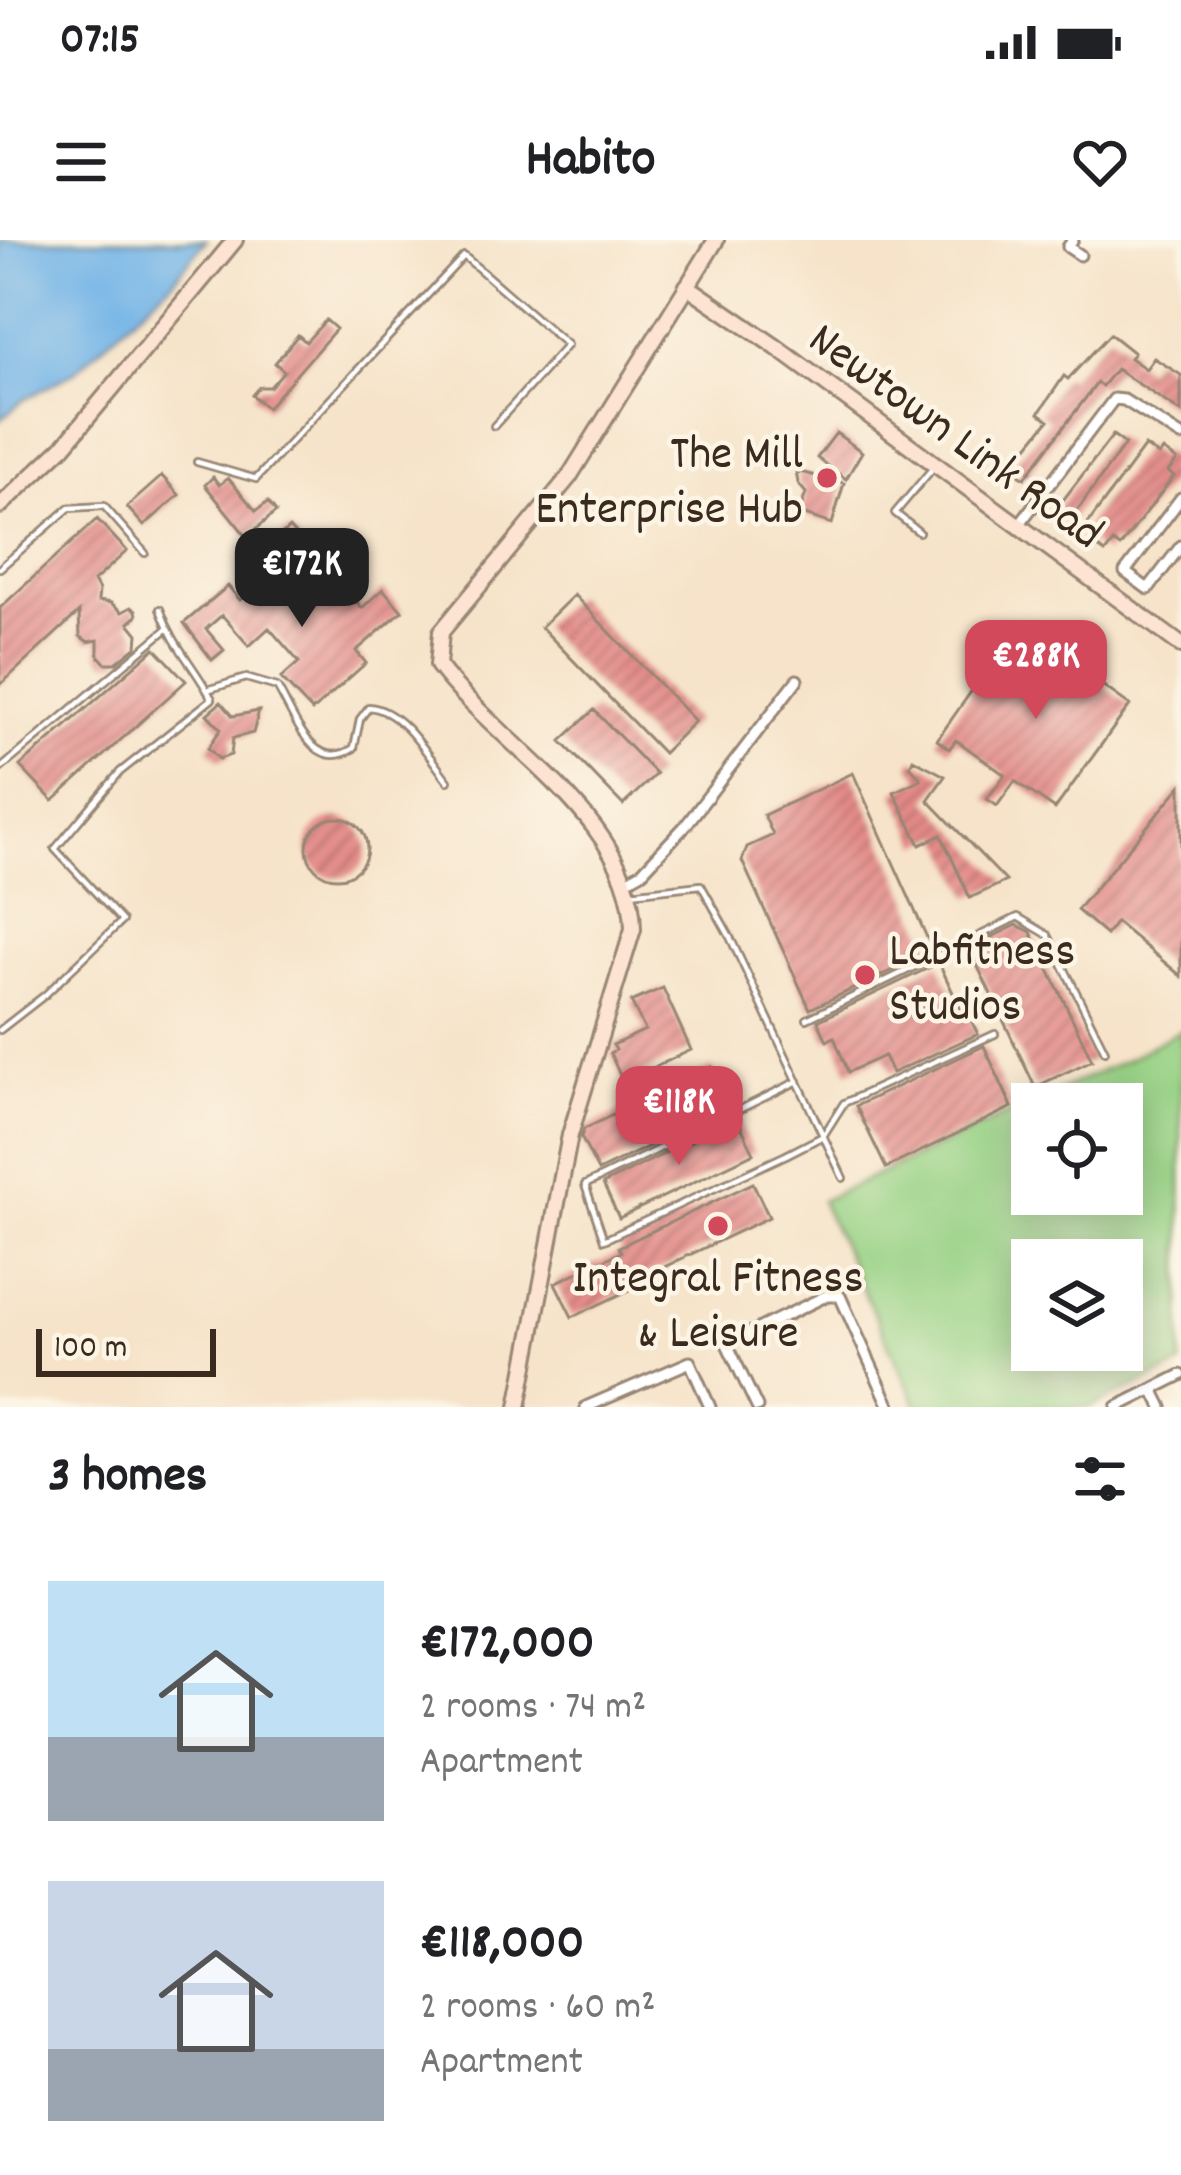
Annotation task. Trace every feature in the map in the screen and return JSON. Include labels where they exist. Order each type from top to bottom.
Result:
[{"type":"street","points":[[0,506],[63,447],[235,240]]},
{"type":"street","points":[[518,1407],[570,1135],[633,929],[628,887],[615,853],[587,818],[448,679],[438,665],[441,632],[569,477],[716,240]]},
{"type":"street","points":[[1073,240],[1068,247],[1080,255]]},
{"type":"street","name":"Newtown Link Road","points":[[687,286],[1181,645]]},
{"type":"street","points":[[1018,526],[1114,399],[1124,400],[1181,436]]},
{"type":"street","points":[[1181,498],[1125,572],[1148,589],[1181,546]]},
{"type":"street","points":[[628,887],[686,824],[796,680]]},
{"type":"street","points":[[757,1407],[727,1344],[826,1296],[840,1296],[890,1407]]},
{"type":"street","points":[[586,1407],[690,1362],[710,1407]]},
{"type":"street","points":[[1117,1407],[1181,1375]]},
{"type":"street","points":[[1153,1389],[1162,1407]]},
{"type":"lane","points":[[197,463],[256,478],[464,256],[567,345],[494,426]]},
{"type":"lane","points":[[919,532],[895,512],[935,464]]},
{"type":"lane","points":[[0,568],[69,508],[104,506],[145,553]]},
{"type":"lane","points":[[0,1030],[45,995],[122,921],[56,849],[120,772],[212,699],[195,667],[172,643],[160,609]]},
{"type":"lane","points":[[0,769],[167,629]]},
{"type":"lane","points":[[207,690],[246,678],[277,687],[313,747],[328,757],[342,756],[354,748],[360,718],[368,707],[381,708],[401,722],[448,781]]},
{"type":"lane","points":[[628,887],[701,885],[843,1178]]},
{"type":"lane","points":[[807,1019],[1018,916],[1048,934],[1105,1051]]},
{"type":"lane","points":[[798,1081],[585,1185],[604,1240],[823,1136],[844,1103],[995,1034]]},
{"type":"green space","points":[[1181,1030],[1181,1365],[1090,1407],[918,1407],[821,1201],[1011,1113],[1011,1215],[1143,1215],[1143,1083],[1076,1083]]},
{"type":"water","points":[[0,240],[206,240],[174,280],[74,372],[22,401],[0,420]]},
{"type":"building","points":[[326,320],[336,329],[267,408],[252,395],[259,387],[270,387],[284,371],[275,363],[298,335],[306,342]]},
{"type":"building","points":[[1110,334],[1146,369],[1154,358],[1181,375],[1181,412],[1116,369],[1102,386],[1097,383],[1025,478],[1010,468],[1049,420],[1039,413],[1064,376],[1068,379]]},
{"type":"building","points":[[836,433],[862,452],[846,479],[817,458]]},
{"type":"building","points":[[1113,435],[1125,444],[1071,519],[1057,508]]},
{"type":"building","points":[[1145,446],[1177,460],[1168,472],[1174,476],[1120,547],[1113,542],[1105,553],[1091,543],[1095,537],[1086,530]]},
{"type":"building","points":[[796,471],[844,483],[832,524],[799,513],[806,493]]},
{"type":"building","points":[[162,476],[179,495],[144,526],[127,507]]},
{"type":"building","points":[[213,477],[219,485],[228,478],[256,511],[268,502],[276,512],[247,537],[205,485]]},
{"type":"building","points":[[97,519],[127,551],[94,581],[98,601],[122,612],[131,607],[136,610],[137,616],[129,623],[138,634],[137,646],[116,663],[105,663],[98,655],[98,640],[88,642],[80,636],[79,612],[0,685],[0,608]]},
{"type":"building","points":[[289,528],[303,543],[278,566],[271,558],[259,569],[252,562]]},
{"type":"building","points":[[291,574],[309,596],[332,575],[362,608],[383,589],[402,611],[356,651],[366,663],[312,711],[281,678],[299,662],[269,628],[249,646],[222,615],[206,629],[224,650],[212,660],[184,623],[228,586],[240,600],[253,588],[262,599]]},
{"type":"building","points":[[574,595],[695,721],[663,753],[541,627]]},
{"type":"building","points":[[1032,635],[1130,705],[1055,809],[1015,781],[997,806],[987,799],[1005,775],[956,740],[949,749],[937,740],[999,652],[1013,662]]},
{"type":"building","points":[[155,648],[186,681],[53,801],[20,766]]},
{"type":"building","points":[[221,702],[233,716],[259,711],[253,733],[233,738],[231,755],[219,759],[208,748],[221,729],[207,714]]},
{"type":"building","points":[[594,710],[656,774],[623,805],[561,741]]},
{"type":"building","points":[[913,759],[945,776],[928,800],[1006,881],[970,898],[941,835],[920,845],[894,792],[921,779],[910,766]]},
{"type":"building","points":[[853,773],[933,951],[810,1009],[742,861],[747,847],[773,835],[764,815]]},
{"type":"building","points":[[1181,786],[1181,976],[1116,922],[1106,935],[1077,910]]},
{"type":"building","points":[[337,818],[358,827],[367,848],[358,869],[337,878],[316,869],[307,848],[316,827]]},
{"type":"building","points":[[1017,925],[1031,932],[1092,1060],[1043,1083],[1033,1083],[969,948]]},
{"type":"building","points":[[939,963],[978,1034],[892,1073],[884,1056],[848,1072],[834,1037],[827,1041],[818,1021]]},
{"type":"building","points":[[663,988],[691,1050],[623,1082],[610,1053],[616,1050],[613,1045],[645,1030],[631,1002]]},
{"type":"building","points":[[984,1046],[1011,1107],[886,1168],[856,1106]]},
{"type":"building","points":[[712,1067],[731,1106],[598,1171],[581,1137],[584,1129]]},
{"type":"building","points":[[737,1118],[754,1153],[619,1218],[603,1184]]},
{"type":"building","points":[[753,1183],[769,1217],[572,1317],[555,1283]]},
{"type":"place","name":"The Mill Enterprise Hub","points":[[827,478]]},
{"type":"place","name":"Labfitness Studios","points":[[865,975]]},
{"type":"place","name":"Integral Fitness & Leisure","points":[[718,1226]]}]
